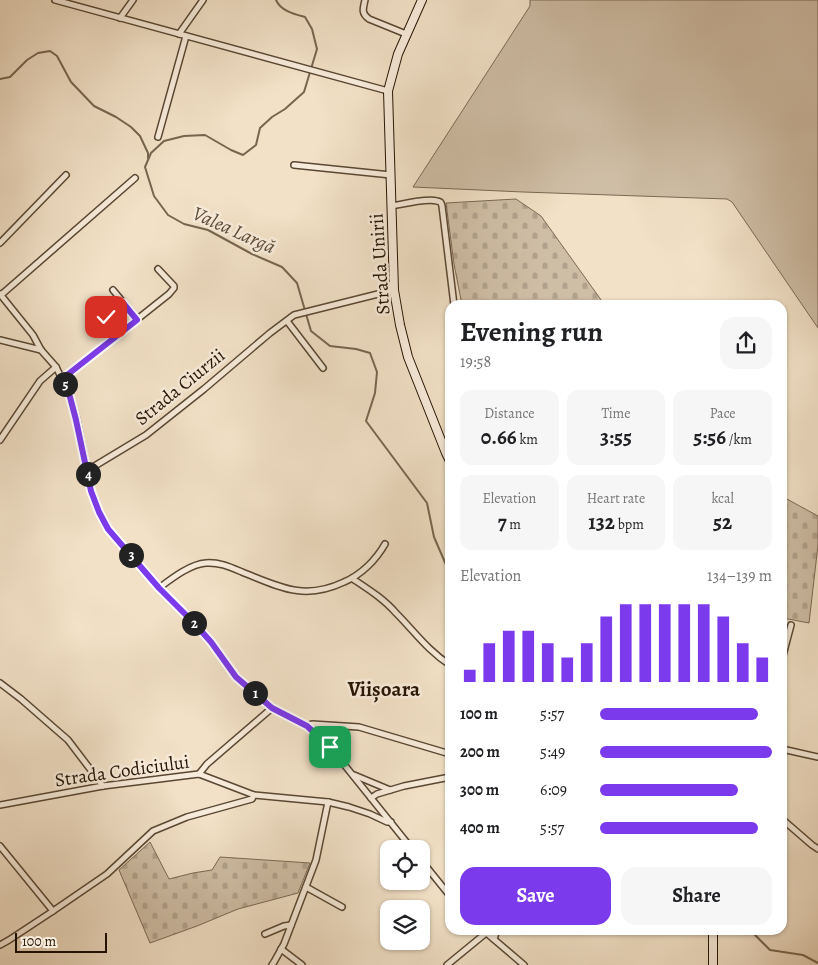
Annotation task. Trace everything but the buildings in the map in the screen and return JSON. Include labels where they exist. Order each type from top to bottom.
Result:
[{"type":"main road","name":"Strada Unirii","points":[[422,0],[398,54],[388,91],[394,290],[408,357],[445,451]]},
{"type":"main road","points":[[713,935],[713,965]]},
{"type":"street","points":[[55,0],[388,91]]},
{"type":"street","points":[[120,18],[133,0]]},
{"type":"street","points":[[179,34],[203,0]]},
{"type":"street","points":[[365,0],[364,16],[406,34]]},
{"type":"street","points":[[158,137],[186,36]]},
{"type":"street","points":[[294,165],[391,175]]},
{"type":"street","points":[[0,244],[66,175]]},
{"type":"street","points":[[136,178],[0,294],[32,335],[41,350],[56,367],[62,379],[70,397],[76,420],[91,491],[108,529],[159,588],[211,642],[236,677],[272,708],[307,726],[330,747],[405,840]]},
{"type":"street","points":[[392,206],[428,200],[440,202],[453,300]]},
{"type":"street","points":[[62,379],[169,294],[174,288],[172,283],[158,269]]},
{"type":"street","points":[[113,290],[137,320]]},
{"type":"street","name":"Strada Ciurzii","points":[[88,470],[146,435],[270,333],[298,314],[394,290]]},
{"type":"street","points":[[106,317],[123,303]]},
{"type":"street","points":[[287,321],[323,368]]},
{"type":"street","points":[[0,340],[41,350]]},
{"type":"street","points":[[0,440],[40,381],[56,367]]},
{"type":"street","points":[[159,588],[190,568],[203,563],[213,563],[226,566],[288,590],[315,592],[333,588],[353,578],[374,560],[385,544]]},
{"type":"street","points":[[353,578],[385,602],[416,636],[445,662]]},
{"type":"street","points":[[787,640],[791,625]]},
{"type":"street","points":[[0,683],[68,740],[103,786]]},
{"type":"street","points":[[199,774],[207,764],[272,708]]},
{"type":"street","points":[[307,726],[312,724],[359,728],[445,753]]},
{"type":"street","points":[[787,750],[818,757]]},
{"type":"street","name":"Strada Codiciului","points":[[0,805],[103,786],[199,774],[254,795],[328,802],[349,807],[391,822]]},
{"type":"street","points":[[352,774],[391,790]]},
{"type":"street","points":[[371,798],[391,790],[445,778]]},
{"type":"street","points":[[0,944],[9,940],[107,874],[153,832],[187,817],[252,799],[254,795]]},
{"type":"street","points":[[272,965],[282,949],[316,860],[328,802]]},
{"type":"street","points":[[787,823],[818,849]]},
{"type":"street","points":[[0,846],[53,911]]},
{"type":"street","points":[[430,871],[445,890]]},
{"type":"street","points":[[306,887],[342,907]]},
{"type":"street","points":[[265,934],[291,925]]},
{"type":"street","points":[[447,965],[481,935]]},
{"type":"street","points":[[490,935],[524,965]]},
{"type":"street","points":[[494,939],[496,935]]},
{"type":"street","points":[[282,949],[302,965]]},
{"type":"green space","points":[[530,0],[818,0],[818,328],[732,202],[727,199],[413,187],[530,6]]},
{"type":"green space","points":[[516,199],[541,216],[601,300],[461,300],[446,203]]},
{"type":"green space","points":[[787,499],[818,516],[818,545],[809,623],[787,619]]},
{"type":"green space","points":[[150,842],[169,879],[212,870],[220,857],[310,863],[298,893],[238,909],[150,943],[119,870]]},
{"type":"waterway","name":"Valea Largă","points":[[276,0],[284,9],[305,17],[312,29],[317,49],[304,92],[260,128],[256,145],[243,155],[205,135],[184,136],[164,141],[151,153],[145,167],[154,196],[168,215],[184,224],[208,230],[252,254],[282,267],[297,283],[311,331],[330,346],[356,349],[370,353],[377,372],[375,393],[366,421],[427,503],[434,537],[445,562]]},
{"type":"waterway","points":[[0,79],[10,77],[27,60],[38,53],[50,51],[57,56],[71,82],[94,106],[116,117],[140,136],[148,153],[148,158]]},
{"type":"waterway","name":"Valea Largă","points":[[755,935],[770,950],[803,955],[818,963]]},
{"type":"district","name":"Viișoara","points":[[384,689]]},
{"type":"route","points":[[106,317],[123,303],[137,320],[62,379],[70,397],[88,470],[91,491],[99,512],[108,529],[159,588],[211,642],[236,677],[272,708],[307,726],[330,747]]}]
